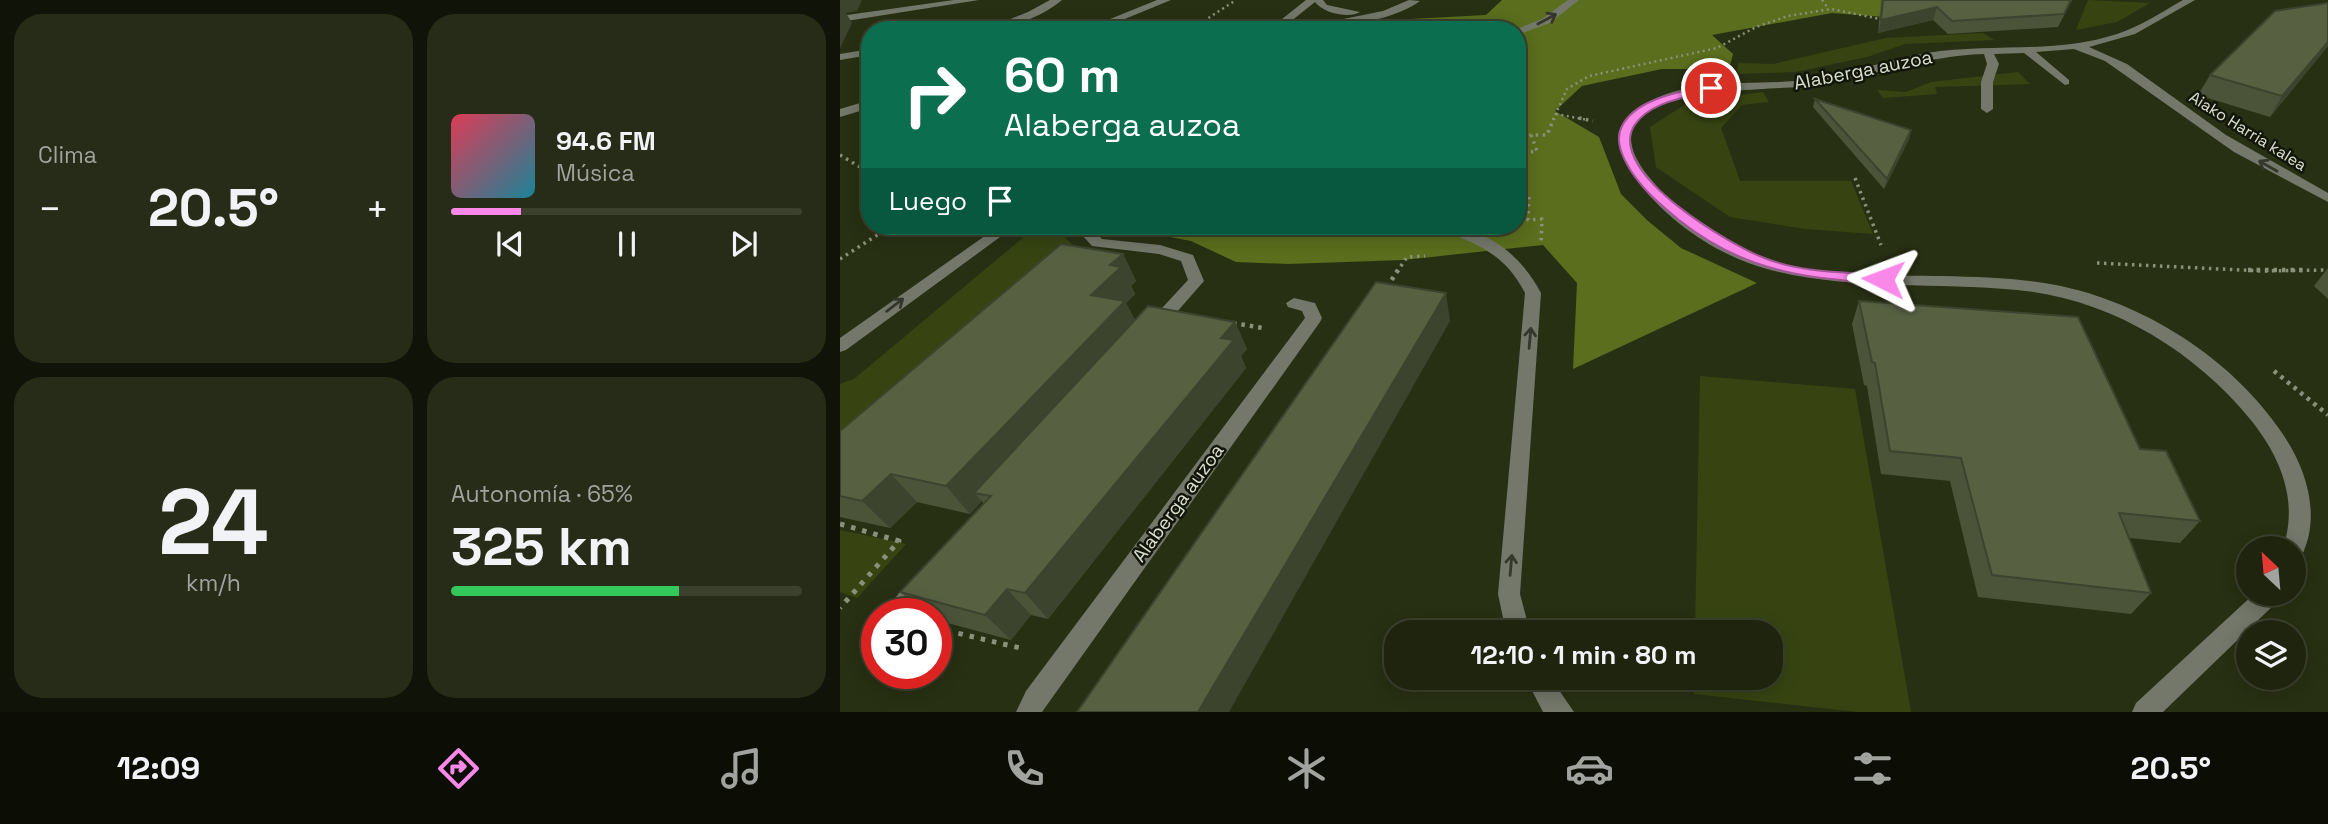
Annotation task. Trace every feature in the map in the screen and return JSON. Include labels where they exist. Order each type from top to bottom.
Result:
[{"type":"street","points":[[840,19],[974,0]]},
{"type":"street","points":[[1012,21],[1057,0]]},
{"type":"street","points":[[1111,21],[1166,0]]},
{"type":"street","points":[[1285,21],[1312,0]]},
{"type":"street","points":[[1318,0],[1324,8],[1348,13],[1379,10],[1415,1]]},
{"type":"street","points":[[1526,29],[1546,21],[1574,0]]},
{"type":"street","name":"Alaberga auzoa","points":[[2190,0],[2134,30],[2111,39],[2072,45],[1929,56],[1811,83],[1711,88],[1684,93],[1657,102],[1636,116],[1627,127],[1624,141],[1630,159],[1662,200],[1706,234],[1735,252],[1766,264],[1804,273],[1856,278],[2054,289],[2094,301],[2174,340],[2210,367],[2249,402],[2283,448],[2298,491],[2299,536]]},
{"type":"street","points":[[1345,21],[1385,14],[1415,1]]},
{"type":"street","points":[[2111,39],[2119,62]]},
{"type":"street","name":"Aiako Harria kalea","points":[[2072,45],[2119,62],[2224,140],[2328,198]]},
{"type":"street","points":[[2026,48],[2066,82]]},
{"type":"street","points":[[1987,109],[1987,82],[1993,64],[1988,51]]},
{"type":"street","points":[[840,57],[861,54]]},
{"type":"street","points":[[840,113],[861,107]]},
{"type":"street","points":[[840,346],[995,235]]},
{"type":"street","points":[[1090,235],[1097,243],[1160,250],[1188,258],[1196,281],[1142,342]]},
{"type":"street","points":[[1465,235],[1503,251],[1524,272],[1533,293],[1508,594],[1515,620]]},
{"type":"street","name":"Alaberga auzoa","points":[[1029,712],[1035,700],[1314,318],[1309,307],[1294,303]]},
{"type":"street","points":[[911,598],[933,574]]},
{"type":"street","points":[[2145,712],[2257,606]]},
{"type":"street","points":[[1544,690],[1548,699],[1562,712]]},
{"type":"path","points":[[1204,21],[1236,0]]},
{"type":"path","points":[[1822,0],[1828,9]]},
{"type":"path","points":[[1526,154],[1537,151],[1531,135],[1547,135],[1567,89],[1589,76],[1717,48],[1732,37],[1774,20],[1828,9],[1889,21]]},
{"type":"path","points":[[840,155],[861,168]]},
{"type":"path","points":[[1855,178],[1883,251]]},
{"type":"path","points":[[840,259],[877,235]]},
{"type":"path","points":[[1384,291],[1407,257],[1435,255]]},
{"type":"path","points":[[2262,271],[2328,270]]},
{"type":"path","points":[[1169,311],[1301,335]]},
{"type":"path","points":[[2273,371],[2328,415]]},
{"type":"path","points":[[840,524],[900,541],[840,608]]},
{"type":"path","points":[[952,632],[1065,659]]},
{"type":"green space","points":[[1502,0],[1893,0],[1885,17],[1832,13],[1712,35],[1733,54],[1729,69],[1662,69],[1582,86],[1555,111],[1599,137],[1621,194],[1648,221],[1681,248],[1757,283],[1573,369],[1577,283],[1543,245],[1403,260],[1288,264],[1236,262],[1191,241],[1159,235],[1526,235],[1526,21],[1393,21],[1486,15]]},
{"type":"green space","points":[[2088,0],[2150,3],[2117,22],[2076,30]]},
{"type":"green space","points":[[1983,33],[1994,40],[1905,44],[1867,57],[1795,72],[1737,74],[1738,63],[1773,64],[1886,38]]},
{"type":"green space","points":[[2018,72],[2030,84],[1935,87],[1937,94],[1883,98],[1877,90],[1906,92],[1931,82]]},
{"type":"green space","points":[[1763,92],[1769,102],[1742,105],[1721,128],[1740,181],[1851,181],[1873,234],[1805,229],[1730,217],[1656,167],[1650,127],[1689,102]]},
{"type":"green space","points":[[1026,235],[1064,235],[1083,253],[840,465],[840,384],[854,379]]},
{"type":"green space","points":[[1700,376],[1855,389],[1911,712],[1858,712],[1694,694],[1694,690],[1783,690],[1783,620],[1695,620]]},
{"type":"green space","points":[[840,530],[906,544],[857,598],[840,592]]},
{"type":"building","points":[[1883,0],[2071,0],[2064,14],[1952,21],[1937,7],[1881,20]]},
{"type":"building","points":[[2328,3],[2328,42],[2282,96],[2210,75],[2275,11]]},
{"type":"building","points":[[1815,99],[1911,130],[1887,179]]},
{"type":"building","points":[[1061,244],[1123,254],[1110,265],[1121,267],[1091,295],[1125,301],[946,486],[891,474],[862,501],[840,496],[840,431]]},
{"type":"building","points":[[1376,282],[1446,293],[1198,712],[1077,712]]},
{"type":"building","points":[[1859,301],[2078,317],[2140,449],[2166,451],[2200,521],[2119,513],[2151,593],[1992,575],[1961,458],[1890,451],[1875,363],[1872,362]]},
{"type":"building","points":[[1148,306],[1235,322],[1221,338],[1234,340],[1025,593],[1007,589],[985,615],[952,606],[952,598],[922,598],[900,592],[991,496],[974,493]]},
{"type":"route","points":[[1711,88],[1657,102],[1636,116],[1627,127],[1624,141],[1630,159],[1643,179],[1662,200],[1706,234],[1735,252],[1766,264],[1804,273],[1883,279]]}]
